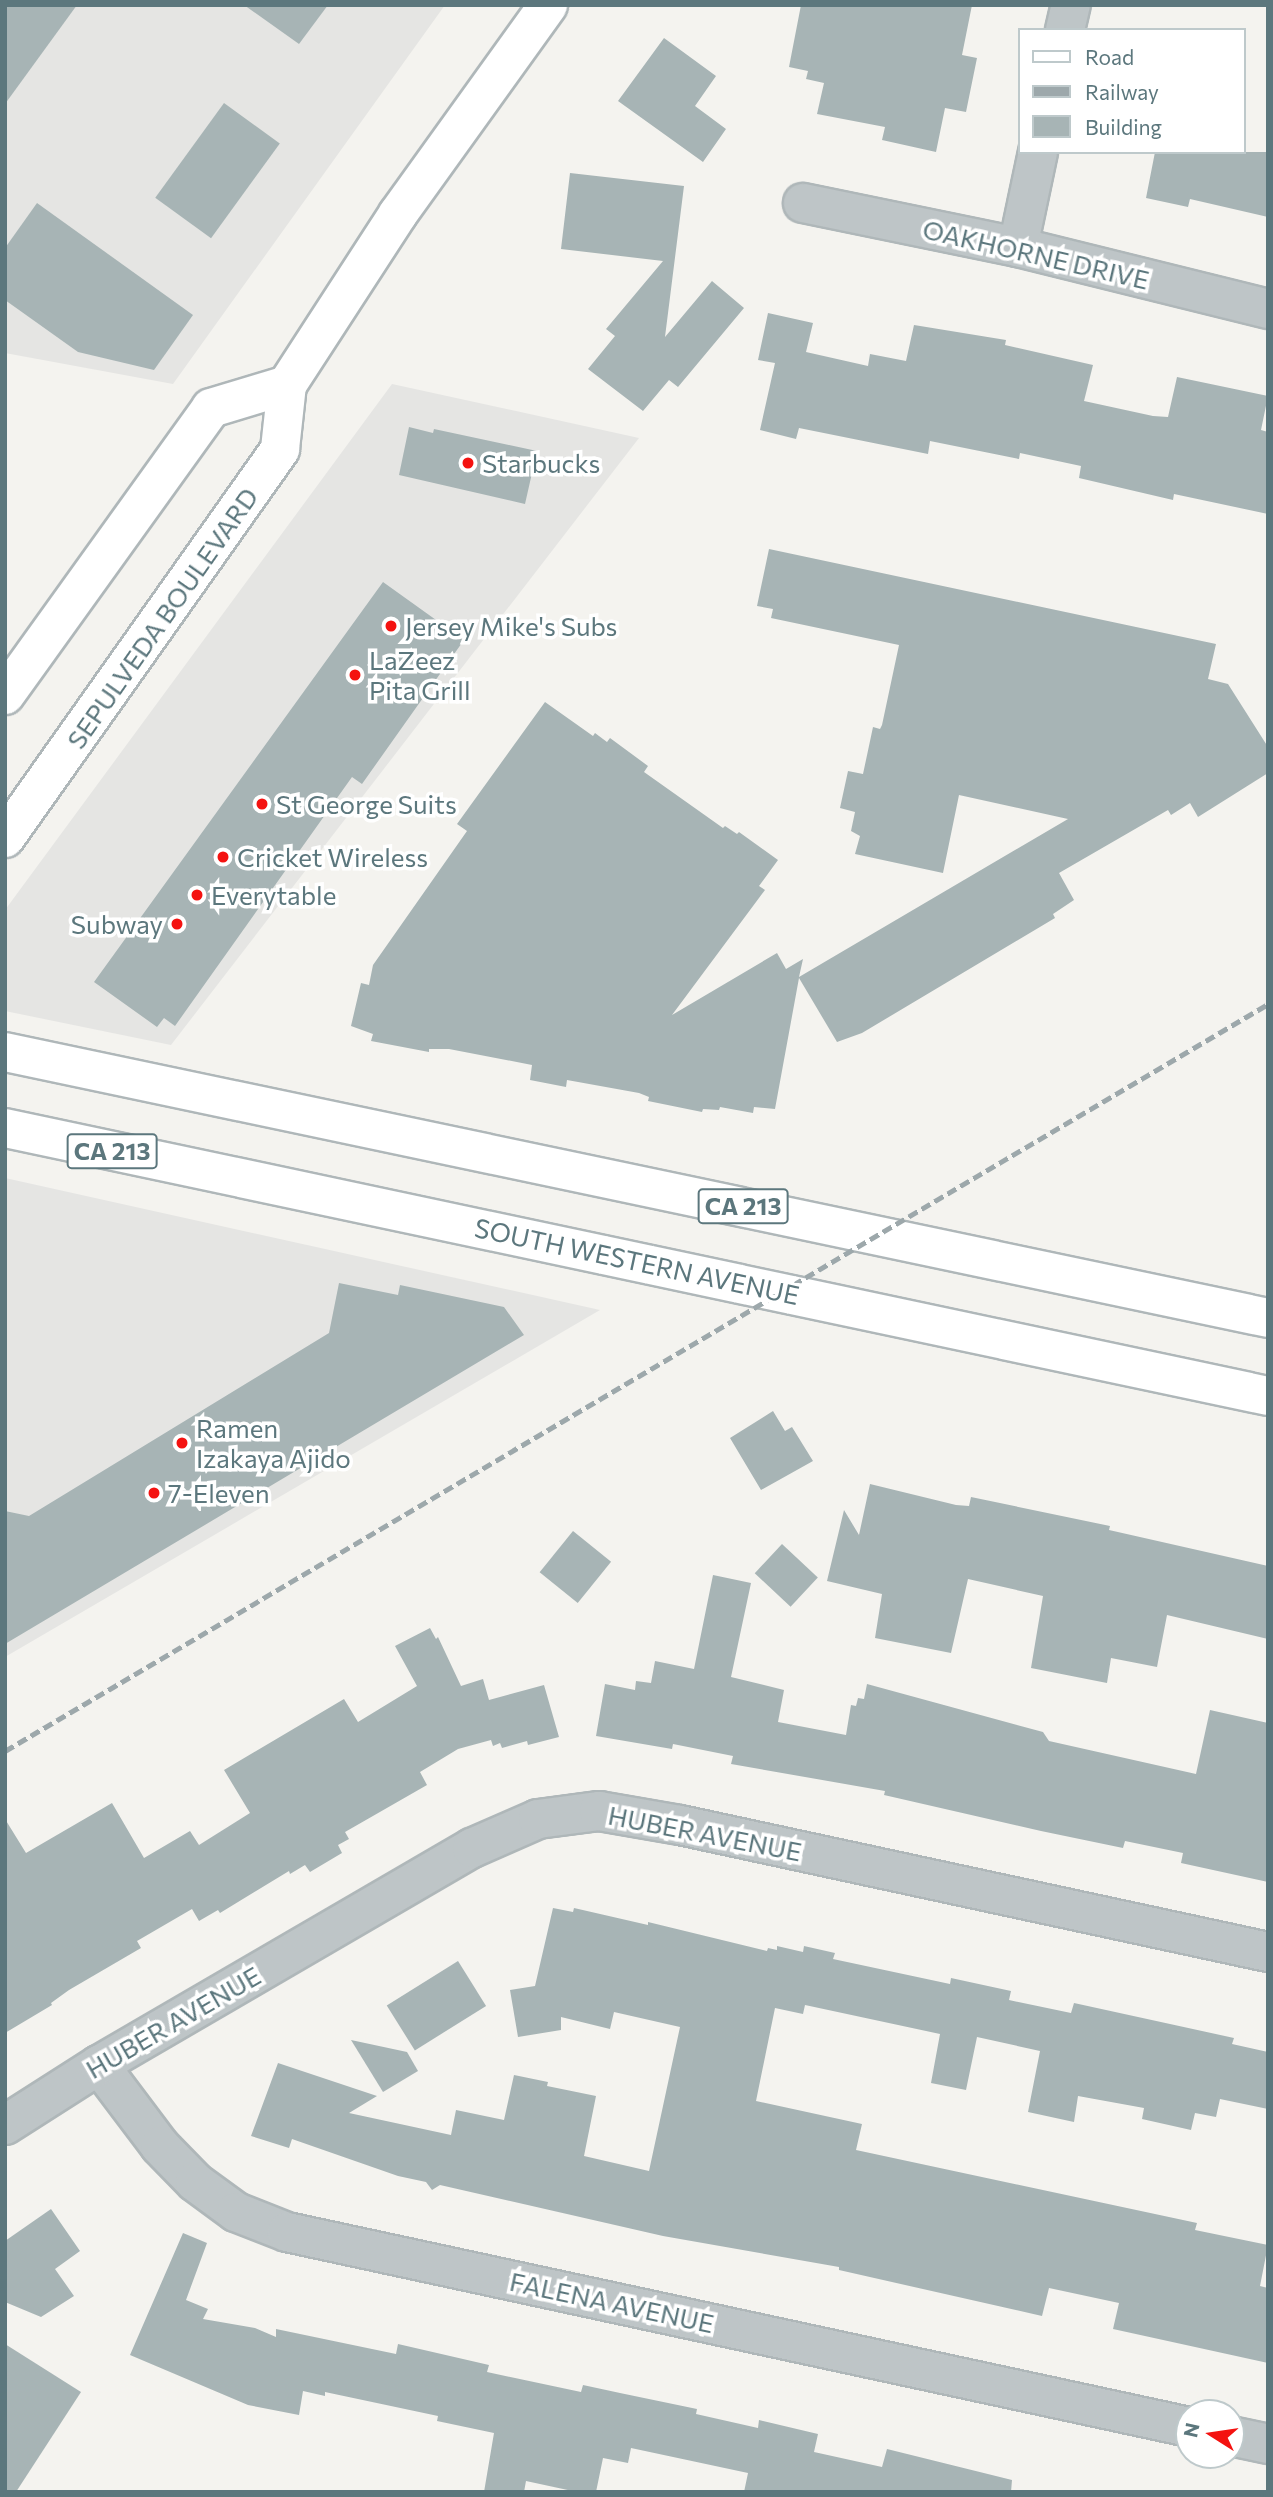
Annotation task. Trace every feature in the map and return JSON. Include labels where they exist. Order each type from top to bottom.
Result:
[{"type":"main road","name":"SEPULVEDA BOULEVARD","points":[[5,838],[280,449],[287,385],[398,214],[548,5]]},
{"type":"main road","points":[[5,695],[211,408],[287,385]]},
{"type":"main road","name":"CA 213","points":[[5,1052],[1268,1318]]},
{"type":"main road","name":"SOUTH WESTERN AVENUE","points":[[5,1128],[1268,1396]]},
{"type":"street","points":[[1065,28],[1071,5]]},
{"type":"street","points":[[1018,247],[1038,154]]},
{"type":"street","name":"OAKHORNE DRIVE","points":[[803,203],[1018,247],[1268,309]]},
{"type":"street","name":"HUBER AVENUE","points":[[5,2125],[99,2065],[472,1848],[538,1819],[599,1811],[680,1825],[1268,1952]]},
{"type":"street","name":"FALENA AVENUE","points":[[99,2065],[160,2146],[195,2182],[236,2212],[287,2232],[1175,2424]]},
{"type":"street","points":[[1245,2439],[1268,2444]]},
{"type":"shaded area","points":[[5,5],[445,5],[173,384],[5,353]]},
{"type":"shaded area","points":[[392,384],[639,438],[171,1045],[5,1011],[5,910]]},
{"type":"shaded area","points":[[5,1178],[600,1310],[5,1657]]},
{"type":"building","points":[[5,5],[77,5],[5,104]]},
{"type":"building","points":[[244,5],[328,5],[299,44]]},
{"type":"building","points":[[801,5],[972,5],[962,55],[977,58],[966,112],[945,108],[936,152],[882,140],[885,127],[817,114],[824,83],[806,79],[808,71],[789,67]]},
{"type":"building","points":[[664,38],[716,76],[695,106],[726,129],[703,162],[618,101]]},
{"type":"building","points":[[224,103],[280,144],[211,238],[155,198]]},
{"type":"building","points":[[1268,152],[1268,217],[1190,199],[1188,207],[1146,198],[1155,154]]},
{"type":"building","points":[[570,173],[684,186],[665,337],[712,281],[744,308],[678,387],[669,380],[643,411],[588,369],[615,336],[606,329],[663,261],[561,249]]},
{"type":"building","points":[[37,203],[193,315],[154,370],[78,352],[5,300],[5,248]]},
{"type":"building","points":[[768,313],[813,323],[806,352],[868,366],[870,354],[906,361],[914,325],[1006,340],[1005,345],[1093,365],[1084,401],[1153,416],[1168,417],[1177,377],[1268,396],[1261,430],[1268,432],[1268,514],[1174,494],[1173,500],[1079,478],[1081,466],[1020,453],[1019,459],[930,441],[928,454],[799,428],[796,439],[760,430],[775,363],[758,360]]},
{"type":"building","name":"Starbucks","points":[[409,427],[433,433],[434,429],[537,451],[525,504],[399,475]]},
{"type":"building","points":[[769,549],[1216,644],[1208,679],[1228,684],[1268,747],[1268,773],[1198,817],[1190,803],[1171,815],[1168,810],[1059,873],[1074,900],[1053,914],[1055,918],[862,1033],[837,1042],[799,978],[775,1109],[754,1107],[753,1113],[720,1107],[719,1110],[703,1109],[702,1112],[648,1101],[649,1097],[639,1093],[567,1080],[566,1087],[530,1080],[532,1065],[449,1049],[429,1049],[429,1052],[371,1041],[373,1034],[351,1026],[361,983],[369,985],[373,965],[467,831],[457,824],[545,702],[593,736],[595,733],[607,742],[610,738],[648,766],[644,772],[723,828],[725,826],[737,834],[739,832],[778,860],[759,886],[765,890],[672,1015],[777,953],[786,969],[803,959],[799,977],[1068,819],[959,795],[943,873],[855,854],[860,836],[851,831],[855,812],[840,808],[848,771],[863,774],[873,727],[880,729],[882,725],[899,645],[771,618],[773,609],[757,606]]},
{"type":"building","points":[[383,582],[464,640],[362,784],[352,777],[175,1026],[164,1018],[157,1027],[94,982]]},
{"type":"building","points":[[339,1283],[398,1295],[400,1285],[504,1307],[524,1335],[5,1644],[5,1511],[29,1516],[329,1333]]},
{"type":"building","points":[[773,1411],[785,1431],[792,1427],[813,1461],[761,1490],[730,1438]]},
{"type":"building","points":[[870,1484],[956,1505],[969,1506],[971,1497],[1110,1526],[1109,1530],[1268,1566],[1268,1639],[1167,1615],[1157,1667],[1111,1658],[1107,1683],[1031,1668],[1043,1596],[968,1579],[951,1653],[875,1638],[882,1594],[827,1581],[844,1510],[859,1535]]},
{"type":"building","points":[[573,1531],[611,1562],[578,1603],[540,1572]]},
{"type":"building","points":[[782,1544],[818,1577],[791,1607],[755,1573]]},
{"type":"building","points":[[713,1575],[751,1583],[731,1677],[784,1690],[778,1722],[846,1735],[851,1705],[856,1706],[858,1698],[864,1699],[867,1684],[1043,1732],[1049,1741],[1196,1774],[1210,1710],[1268,1723],[1268,1882],[1181,1863],[1183,1853],[1125,1841],[1123,1848],[1041,1831],[884,1795],[885,1791],[731,1764],[733,1756],[673,1744],[672,1749],[596,1736],[605,1684],[635,1690],[636,1681],[651,1683],[655,1661],[694,1669]]},
{"type":"building","points":[[430,1628],[436,1639],[438,1637],[461,1686],[483,1679],[489,1700],[544,1685],[559,1737],[528,1745],[527,1741],[502,1748],[500,1743],[493,1746],[491,1740],[458,1749],[420,1772],[427,1785],[345,1832],[349,1839],[338,1845],[342,1853],[310,1872],[305,1865],[290,1874],[289,1871],[220,1913],[218,1910],[199,1921],[192,1909],[137,1941],[141,1948],[69,1990],[51,2003],[52,2005],[5,2033],[5,1819],[26,1853],[112,1803],[144,1858],[190,1831],[199,1845],[250,1813],[224,1770],[344,1699],[358,1722],[417,1686],[395,1646]]},
{"type":"building","points":[[553,1908],[573,1912],[574,1908],[648,1925],[648,1922],[767,1951],[768,1948],[777,1950],[777,1946],[803,1952],[804,1946],[835,1953],[833,1959],[950,1984],[951,1978],[1011,1991],[1009,2000],[1071,2013],[1074,2003],[1234,2038],[1232,2044],[1268,2052],[1268,2109],[1220,2099],[1216,2117],[1195,2113],[1191,2130],[1142,2119],[1144,2108],[1078,2096],[1074,2122],[1028,2112],[1040,2051],[977,2037],[966,2090],[931,2083],[940,2034],[805,2005],[803,2014],[775,2008],[756,2101],[862,2124],[856,2150],[1197,2223],[1195,2230],[1268,2245],[1260,2286],[1268,2288],[1268,2363],[1113,2329],[1119,2303],[1049,2288],[1042,2316],[839,2270],[839,2267],[663,2236],[440,2185],[432,2190],[426,2182],[398,2176],[292,2139],[289,2148],[251,2136],[278,2063],[377,2096],[349,2113],[451,2135],[456,2110],[504,2120],[514,2075],[548,2082],[547,2086],[596,2096],[584,2156],[649,2171],[680,2027],[614,2012],[610,2029],[561,2017],[561,2030],[518,2037],[510,1990],[535,1986]]},
{"type":"building","points":[[458,1961],[486,2006],[415,2050],[387,2006]]},
{"type":"building","points":[[351,2040],[407,2052],[418,2071],[383,2092]]},
{"type":"building","points":[[51,2209],[80,2251],[55,2269],[74,2296],[41,2317],[5,2302],[5,2241]]},
{"type":"building","points":[[183,2233],[207,2243],[186,2300],[208,2309],[203,2319],[255,2328],[276,2337],[276,2329],[396,2354],[398,2344],[489,2365],[487,2372],[581,2392],[583,2385],[697,2409],[696,2414],[758,2428],[759,2420],[818,2434],[814,2452],[882,2467],[887,2449],[1012,2480],[1011,2492],[744,2492],[748,2473],[631,2448],[628,2463],[603,2458],[596,2492],[577,2492],[526,2481],[524,2492],[484,2492],[494,2433],[437,2421],[438,2416],[325,2392],[325,2396],[303,2391],[299,2415],[248,2405],[130,2355]]},
{"type":"building","points":[[5,2344],[81,2392],[16,2492],[5,2492]]},
{"type":"railway","points":[[5,1751],[1268,1004]]},
{"type":"place","name":"Starbucks","points":[[468,463]]},
{"type":"place","name":"Jersey Mike's Subs","points":[[391,626]]},
{"type":"place","name":"LaZeez Pita Grill","points":[[355,675]]},
{"type":"place","name":"St George Suits","points":[[262,804]]},
{"type":"place","name":"Cricket Wireless","points":[[223,857]]},
{"type":"place","name":"Everytable","points":[[197,895]]},
{"type":"place","name":"Subway","points":[[177,924]]},
{"type":"place","name":"Ramen Izakaya Ajido","points":[[182,1443]]},
{"type":"place","name":"7-Eleven","points":[[154,1493]]}]
